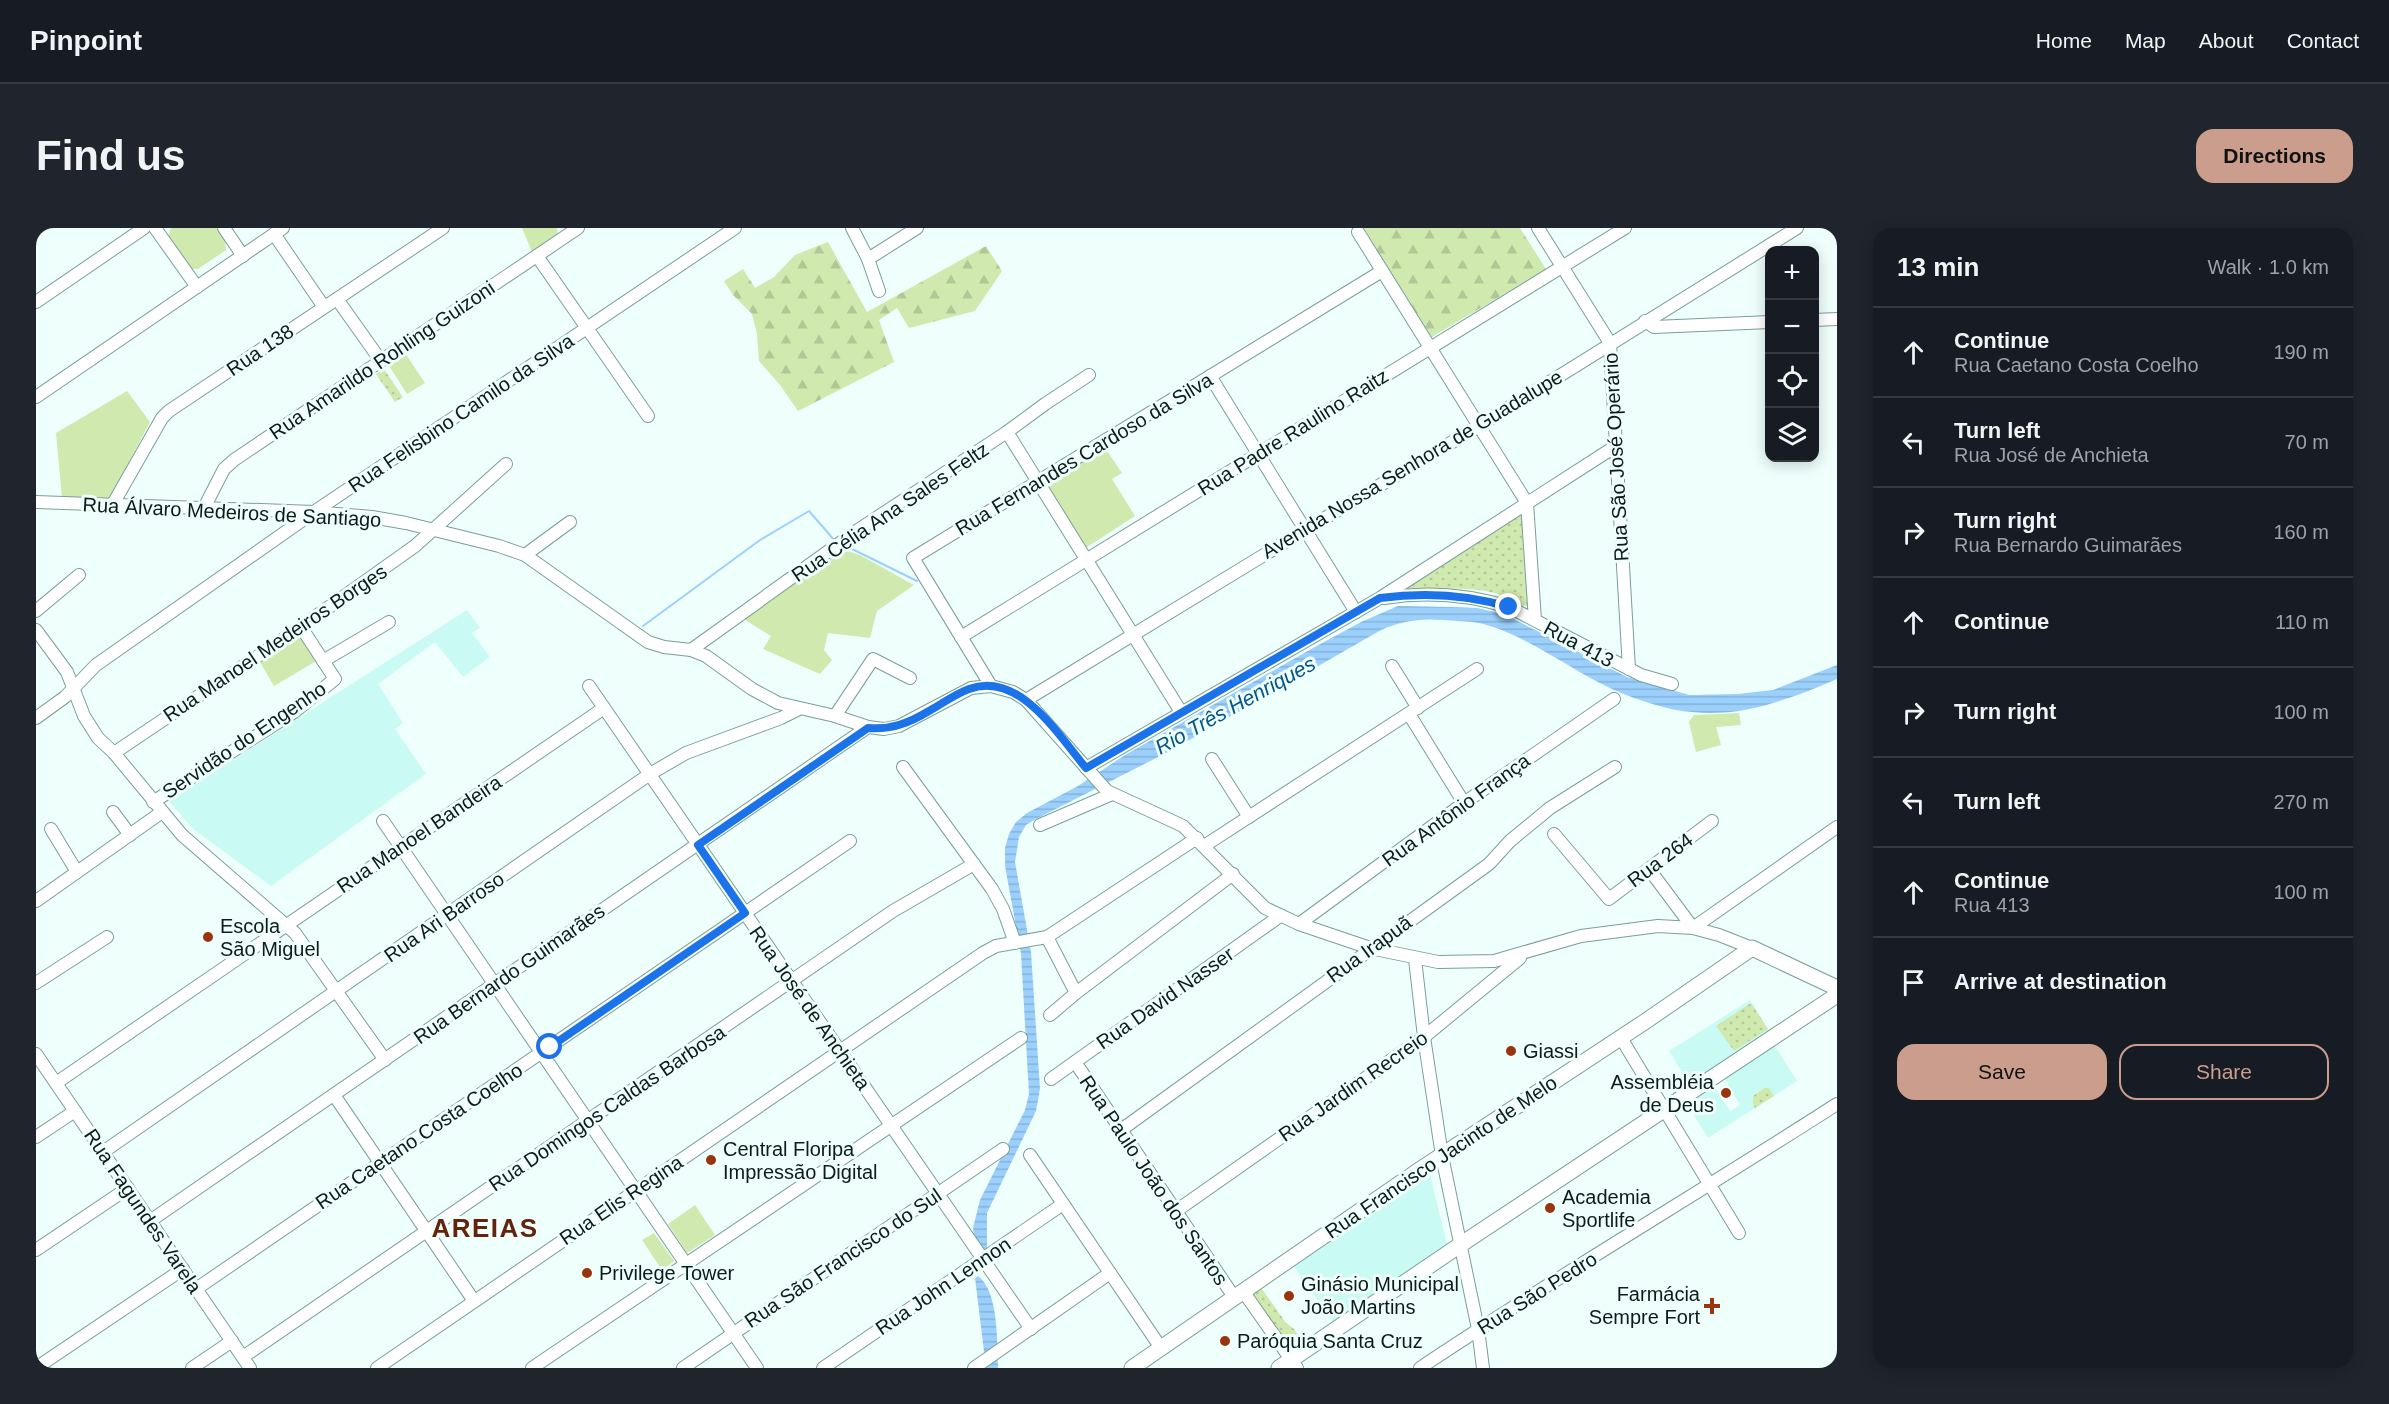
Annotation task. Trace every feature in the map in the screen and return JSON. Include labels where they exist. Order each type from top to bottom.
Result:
[{"type":"main road","points":[[1752,948],[1837,988]]},
{"type":"main road","name":"Rua Francisco Jacinto de Melo","points":[[1132,1368],[1752,948]]},
{"type":"main road","points":[[1290,1365],[1460,1245],[1837,995]]},
{"type":"street","points":[[156,228],[197,287]]},
{"type":"street","points":[[224,228],[243,256]]},
{"type":"street","name":"Rua 138","points":[[112,504],[162,418],[169,411],[443,228]]},
{"type":"street","name":"Rua Amarildo Rohling Guizoni","points":[[204,508],[228,465],[537,256],[563,233],[578,228]]},
{"type":"street","name":"Rua Felisbino Camilo da Silva","points":[[36,718],[64,697],[96,665],[314,512],[735,228]]},
{"type":"street","points":[[852,228],[868,259],[879,291]]},
{"type":"street","points":[[868,259],[917,228]]},
{"type":"street","name":"Rua São José Operário","points":[[1538,228],[1610,343],[1629,669]]},
{"type":"street","name":"Rua Padre Raulino Raitz","points":[[961,637],[1625,228]]},
{"type":"street","name":"Avenida Nossa Senhora de Guadalupe","points":[[1026,700],[1479,426],[1645,321],[1776,233],[1797,228]]},
{"type":"street","points":[[36,302],[137,230]]},
{"type":"street","points":[[36,397],[279,231],[324,307]]},
{"type":"street","points":[[1358,232],[1527,502],[1535,620]]},
{"type":"street","points":[[537,256],[648,416]]},
{"type":"street","name":"Rua Fernandes Cardoso da Silva","points":[[991,686],[913,558],[1382,271]]},
{"type":"street","points":[[337,299],[381,361]]},
{"type":"street","points":[[1819,320],[1837,319]]},
{"type":"street","points":[[1645,321],[1654,327],[1765,322]]},
{"type":"street","name":"Rua Célia Ana Sales Feltz","points":[[691,650],[850,536],[1089,375]]},
{"type":"street","points":[[1210,376],[1356,612]]},
{"type":"street","points":[[1007,432],[1181,712]]},
{"type":"street","points":[[1088,770],[1181,712],[1380,598],[1616,446]]},
{"type":"street","name":"Rua Manoel Medeiros Borges","points":[[114,753],[301,627],[415,546],[506,464]]},
{"type":"street","name":"Rua Álvaro Medeiros de Santiago","points":[[36,502],[314,512],[372,517],[499,546],[525,555],[648,642],[664,647],[691,650],[714,660],[759,693],[778,703],[835,716],[868,728],[884,729],[899,726],[970,688],[991,686]]},
{"type":"street","points":[[525,555],[570,522]]},
{"type":"street","points":[[36,610],[79,575]]},
{"type":"street","name":"Rua 413","points":[[1380,598],[1430,594],[1471,597],[1509,607],[1629,669],[1672,684]]},
{"type":"street","points":[[301,627],[324,662],[389,622]]},
{"type":"street","points":[[36,630],[67,672],[90,727],[98,738],[114,753],[153,802],[190,842],[288,924],[385,1060]]},
{"type":"street","points":[[835,716],[873,659],[910,678]]},
{"type":"street","name":"Servidão do Engenho","points":[[153,802],[294,712],[335,679],[324,662]]},
{"type":"street","points":[[1392,666],[1413,711],[1464,803]]},
{"type":"street","points":[[1076,993],[1042,938],[1201,842],[1249,817],[1477,669]]},
{"type":"street","name":"Rua José de Anchieta","points":[[589,686],[1031,1329]]},
{"type":"street","points":[[991,686],[1013,692],[1026,700],[1108,791],[1177,822],[1201,842],[1260,904],[1299,924],[1370,948],[1438,962],[1504,960],[1557,942],[1609,931],[1658,926],[1693,928],[1752,948]]},
{"type":"street","name":"Rua Antônio França","points":[[1299,924],[1464,803],[1614,699]]},
{"type":"street","name":"Rua Manoel Bandeira","points":[[56,1083],[604,708]]},
{"type":"street","name":"Rua Ari Barroso","points":[[103,1152],[650,774],[687,753],[781,718],[799,708]]},
{"type":"street","name":"Rua Bernardo Guimarães","points":[[150,1221],[868,728]]},
{"type":"street","points":[[1212,759],[1249,817]]},
{"type":"street","points":[[903,767],[999,899],[1017,943]]},
{"type":"street","name":"Rua Irapuã","points":[[1121,1130],[1489,864],[1510,841],[1550,808],[1615,767]]},
{"type":"street","points":[[1040,825],[1108,791]]},
{"type":"street","points":[[113,812],[130,835]]},
{"type":"street","points":[[36,901],[162,812]]},
{"type":"street","points":[[383,821],[757,1368]]},
{"type":"street","name":"Rua 264","points":[[1554,834],[1609,899],[1712,821]]},
{"type":"street","points":[[1693,928],[1837,827]]},
{"type":"street","points":[[51,829],[77,872]]},
{"type":"street","name":"Rua Caetano Costa Coelho","points":[[196,1289],[850,841]]},
{"type":"street","name":"Rua Domingos Caldas Barbosa","points":[[243,1357],[901,906],[974,864]]},
{"type":"street","points":[[1649,868],[1693,928]]},
{"type":"street","points":[[1050,1015],[1233,874]]},
{"type":"street","name":"Rua David Nasser","points":[[1051,1079],[1280,916]]},
{"type":"street","points":[[36,983],[106,937]]},
{"type":"street","name":"Rua Elis Regina","points":[[377,1368],[983,953],[996,946],[1042,938]]},
{"type":"street","name":"Rua Jardim Recreio","points":[[1176,1211],[1424,1037],[1526,953]]},
{"type":"street","points":[[1415,959],[1442,1156],[1478,1329],[1482,1367]]},
{"type":"street","points":[[532,1368],[1021,1038]]},
{"type":"street","points":[[1621,1038],[1739,1233]]},
{"type":"street","name":"Rua Fagundes Varela","points":[[36,1054],[250,1368]]},
{"type":"street","name":"Rua Paulo João dos Santos","points":[[1075,1062],[1176,1211],[1290,1365]]},
{"type":"street","points":[[334,1095],[474,1301]]},
{"type":"street","name":"Rua São Pedro","points":[[1420,1368],[1478,1329],[1837,1104]]},
{"type":"street","points":[[36,1137],[75,1111]]},
{"type":"street","name":"Rua São Francisco do Sul","points":[[683,1368],[1003,1149]]},
{"type":"street","points":[[1030,1155],[1161,1347]]},
{"type":"street","points":[[36,1250],[128,1188]]},
{"type":"street","name":"Rua John Lennon","points":[[824,1368],[1063,1204]]},
{"type":"street","points":[[37,1363],[180,1266]]},
{"type":"street","points":[[977,1366],[1110,1274]]},
{"type":"street","points":[[192,1368],[232,1341]]},
{"type":"shaded area","points":[[467,610],[480,628],[472,633],[490,657],[463,677],[435,642],[378,684],[403,723],[395,729],[426,774],[271,886],[193,829],[169,801]]},
{"type":"shaded area","points":[[1750,1000],[1770,1032],[1689,1083],[1669,1051]]},
{"type":"shaded area","points":[[1775,1046],[1797,1081],[1708,1138],[1687,1104],[1714,1087],[1730,1111],[1740,1105],[1724,1078]]},
{"type":"shaded area","points":[[1429,1171],[1447,1244],[1333,1322],[1293,1265]]},
{"type":"green space","points":[[171,228],[216,228],[225,241],[226,250],[198,269],[192,269],[168,237]]},
{"type":"green space","points":[[522,228],[557,228],[558,235],[532,252]]},
{"type":"green space","points":[[1364,228],[1520,228],[1546,269],[1430,338]]},
{"type":"green space","points":[[828,242],[867,312],[986,246],[1002,271],[975,311],[909,328],[897,308],[879,320],[894,362],[798,411],[759,361],[757,334],[752,314],[733,295],[724,281],[743,269],[755,288],[774,277],[795,255]]},
{"type":"green space","points":[[405,353],[425,383],[407,394],[388,364]]},
{"type":"green space","points":[[384,369],[403,397],[395,402],[376,374]]},
{"type":"green space","points":[[127,391],[150,422],[109,500],[62,498],[56,433]]},
{"type":"green space","points":[[1103,445],[1122,473],[1112,479],[1135,516],[1084,549],[1043,483]]},
{"type":"green space","points":[[1524,511],[1528,606],[1520,605],[1502,595],[1487,592],[1465,589],[1407,589],[1406,586]]},
{"type":"green space","points":[[844,550],[860,555],[914,585],[877,611],[870,638],[828,633],[824,650],[832,660],[820,674],[763,649],[771,636],[742,618]]},
{"type":"green space","points":[[303,634],[318,660],[274,686],[260,662]]},
{"type":"green space","points":[[1739,713],[1741,725],[1716,727],[1721,745],[1696,752],[1689,722],[1694,715]]},
{"type":"green space","points":[[1751,1003],[1768,1029],[1734,1051],[1716,1026]]},
{"type":"green space","points":[[1769,1088],[1774,1096],[1755,1108],[1753,1096]]},
{"type":"green space","points":[[695,1205],[715,1235],[687,1253],[668,1224]]},
{"type":"green space","points":[[654,1233],[674,1261],[662,1270],[642,1240]]},
{"type":"green space","points":[[1262,1289],[1286,1323],[1294,1329],[1305,1344],[1293,1353],[1253,1294]]},
{"type":"water","name":"Rio Três Henriques","points":[[1398,606],[1477,608],[1504,614],[1627,677],[1689,695],[1738,694],[1773,690],[1837,665],[1837,679],[1803,693],[1748,709],[1711,713],[1682,711],[1652,704],[1614,690],[1514,635],[1496,628],[1466,621],[1435,619],[1411,621],[1381,630],[1172,750],[1026,825],[1019,837],[1015,862],[1031,952],[1040,1089],[1036,1111],[987,1213],[987,1249],[979,1249],[975,1243],[973,1228],[980,1200],[1025,1110],[1029,1094],[1021,954],[1005,866],[1005,848],[1016,822],[1027,813],[1078,786],[1125,755],[1313,648],[1361,622]]},
{"type":"water","points":[[978,1276],[985,1283],[993,1305],[996,1319],[998,1368],[986,1368],[975,1278]]},
{"type":"waterway","points":[[643,626],[760,540],[809,511],[835,541]]},
{"type":"waterway","points":[[848,547],[917,581]]},
{"type":"place","name":"Escola São Miguel","points":[[208,937]]},
{"type":"place","name":"Giassi","points":[[1511,1051]]},
{"type":"place","name":"Assembléia de Deus","points":[[1726,1093]]},
{"type":"place","name":"Central Floripa Impressão Digital","points":[[711,1160]]},
{"type":"place","name":"Academia Sportlife","points":[[1550,1208]]},
{"type":"place","name":"Privilege Tower","points":[[587,1273]]},
{"type":"place","name":"Ginásio Municipal João Martins","points":[[1289,1296]]},
{"type":"place","name":"Farmácia Sempre Fort","points":[[1712,1306]]},
{"type":"place","name":"Paróquia Santa Cruz","points":[[1225,1341]]},
{"type":"district","name":"AREIAS","points":[[485,1228]]},
{"type":"route","points":[[550,1047],[745,913],[698,845],[868,728],[884,729],[899,726],[920,717],[970,688],[999,687],[1021,695],[1086,768],[1380,598],[1415,594],[1452,595],[1471,597],[1509,607]]}]
